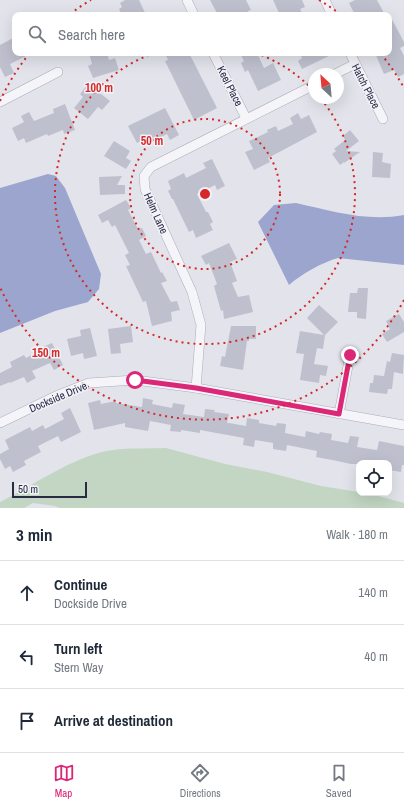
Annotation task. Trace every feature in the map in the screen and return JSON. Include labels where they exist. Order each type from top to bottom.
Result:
[{"type":"street","points":[[187,0],[193,12]]},
{"type":"street","points":[[325,0],[331,12]]},
{"type":"street","name":"Keel Place","points":[[215,56],[246,118]]},
{"type":"street","name":"Hatch Place","points":[[351,56],[383,119]]},
{"type":"street","points":[[344,70],[355,64]]},
{"type":"street","points":[[0,102],[58,72]]},
{"type":"street","name":"Helm Lane","points":[[196,388],[201,325],[192,292],[145,189],[144,176],[151,167],[308,88]]},
{"type":"street","points":[[339,414],[350,355]]},
{"type":"street","name":"Dockside Drive","points":[[0,424],[56,396],[89,383],[135,380],[196,388],[404,425]]},
{"type":"green space","points":[[166,448],[225,464],[267,472],[321,486],[356,492],[356,496],[378,496],[404,503],[404,508],[60,508],[33,503],[24,508],[0,508],[0,502],[62,468],[88,456],[117,449]]},
{"type":"water","points":[[48,174],[56,176],[65,188],[101,274],[99,289],[88,302],[55,311],[0,333],[0,188]]},
{"type":"water","points":[[296,203],[350,215],[390,217],[404,215],[404,265],[338,258],[312,269],[289,285],[258,222],[274,205]]},
{"type":"building","points":[[125,0],[139,0],[145,12],[120,12],[119,9],[122,7],[120,3]]},
{"type":"building","points":[[210,0],[246,0],[251,10],[248,12],[216,12]]},
{"type":"building","points":[[273,0],[302,0],[305,7],[300,9],[302,12],[279,12]]},
{"type":"building","points":[[355,0],[377,0],[383,12],[354,12],[349,3]]},
{"type":"building","points":[[392,20],[404,42],[404,46],[400,48],[404,56],[404,74],[398,77],[394,70],[384,74],[376,56],[392,56]]},
{"type":"building","points":[[12,39],[12,56],[26,56],[10,64],[14,73],[5,77],[0,67],[0,45]]},
{"type":"building","points":[[90,56],[108,56],[109,60],[115,58],[119,70],[93,78],[88,66],[92,64]]},
{"type":"building","points":[[166,56],[191,56],[217,108],[194,120],[165,61],[168,60]]},
{"type":"building","points":[[242,56],[258,56],[264,68],[273,63],[281,80],[258,91],[248,70],[245,72],[241,63],[244,61]]},
{"type":"building","points":[[301,56],[329,56],[302,69],[298,61],[302,58]]},
{"type":"building","points":[[88,84],[110,101],[102,110],[98,107],[88,119],[74,108],[83,97],[80,94]]},
{"type":"building","points":[[65,104],[75,130],[64,134],[63,130],[48,136],[47,134],[26,143],[24,138],[18,141],[12,128],[24,122],[21,116],[29,112],[34,121],[54,113],[53,109]]},
{"type":"building","points":[[165,108],[179,135],[170,140],[167,134],[147,144],[144,139],[137,143],[128,126]]},
{"type":"building","points":[[298,113],[301,119],[309,115],[317,132],[268,158],[270,162],[254,170],[245,152],[253,149],[249,141],[268,132],[267,130],[276,126],[278,131],[293,124],[290,118]]},
{"type":"building","points":[[350,130],[359,141],[346,151],[360,152],[340,165],[332,154],[336,151],[334,149],[345,140],[343,136]]},
{"type":"building","points":[[114,141],[130,151],[126,158],[131,161],[126,169],[104,156]]},
{"type":"building","points":[[373,152],[383,153],[382,162],[391,164],[390,178],[372,177]]},
{"type":"building","points":[[212,159],[225,186],[217,190],[215,185],[197,194],[213,222],[210,224],[213,230],[196,238],[193,230],[189,232],[168,191],[171,189],[168,181],[184,173],[186,178],[206,168],[203,163]]},
{"type":"building","points":[[122,176],[117,185],[125,185],[125,194],[100,195],[99,177]]},
{"type":"building","points":[[126,200],[131,208],[128,210],[138,229],[142,228],[146,236],[139,240],[146,254],[151,252],[161,273],[162,272],[167,281],[161,283],[171,302],[177,301],[180,310],[171,312],[172,321],[152,326],[146,301],[143,302],[126,266],[130,265],[125,255],[129,253],[115,225],[112,227],[108,220],[102,223],[98,215]]},
{"type":"building","points":[[229,243],[237,259],[230,262],[237,281],[232,283],[238,297],[249,295],[253,312],[224,319],[223,310],[221,311],[214,286],[217,284],[209,263],[206,265],[201,256]]},
{"type":"building","points":[[358,288],[368,288],[366,319],[357,318],[357,312],[348,312],[350,293],[357,293]]},
{"type":"building","points":[[319,305],[338,322],[325,335],[323,349],[317,348],[314,364],[328,366],[326,376],[320,375],[319,383],[300,380],[304,354],[296,353],[300,331],[324,335],[307,318]]},
{"type":"building","points":[[399,314],[404,322],[404,332],[387,342],[382,334],[390,329],[386,321]]},
{"type":"building","points":[[131,326],[133,342],[120,344],[121,353],[111,354],[108,329]]},
{"type":"building","points":[[231,326],[256,326],[256,339],[249,339],[249,341],[247,341],[243,370],[220,366],[222,356],[225,357]]},
{"type":"building","points":[[90,328],[97,356],[84,359],[83,353],[71,356],[67,339],[81,336],[80,330]]},
{"type":"building","points":[[52,343],[63,365],[54,370],[50,363],[32,371],[36,378],[27,383],[24,377],[0,386],[0,373],[12,367],[10,362],[24,355],[26,358]]},
{"type":"building","points":[[392,353],[404,355],[403,374],[394,372],[392,389],[388,389],[387,394],[369,392],[370,383],[373,383],[374,375],[384,376],[387,361],[390,362]]},
{"type":"building","points":[[143,398],[153,400],[152,404],[172,408],[173,403],[185,405],[183,414],[204,417],[205,409],[229,414],[227,423],[246,426],[247,418],[259,420],[259,423],[276,426],[277,423],[286,424],[285,433],[305,437],[306,431],[319,434],[320,432],[332,434],[331,440],[348,443],[350,436],[359,437],[357,447],[377,450],[379,441],[404,446],[404,465],[402,465],[401,472],[392,470],[392,460],[356,460],[356,464],[351,464],[316,457],[317,451],[287,445],[286,451],[273,449],[273,443],[255,440],[254,447],[243,445],[244,438],[200,430],[200,433],[181,430],[181,432],[170,431],[171,425],[150,421],[148,431],[125,427],[125,423],[94,430],[88,403],[100,400],[101,404],[116,401],[116,403],[142,407]]},
{"type":"building","points":[[70,408],[81,432],[61,442],[58,436],[38,446],[41,452],[24,461],[26,465],[13,472],[10,466],[5,469],[0,459],[0,454],[9,449],[5,440],[30,427],[32,431],[43,425],[45,429],[64,419],[61,413]]},
{"type":"route","points":[[135,380],[196,388],[339,414],[350,355]]}]
